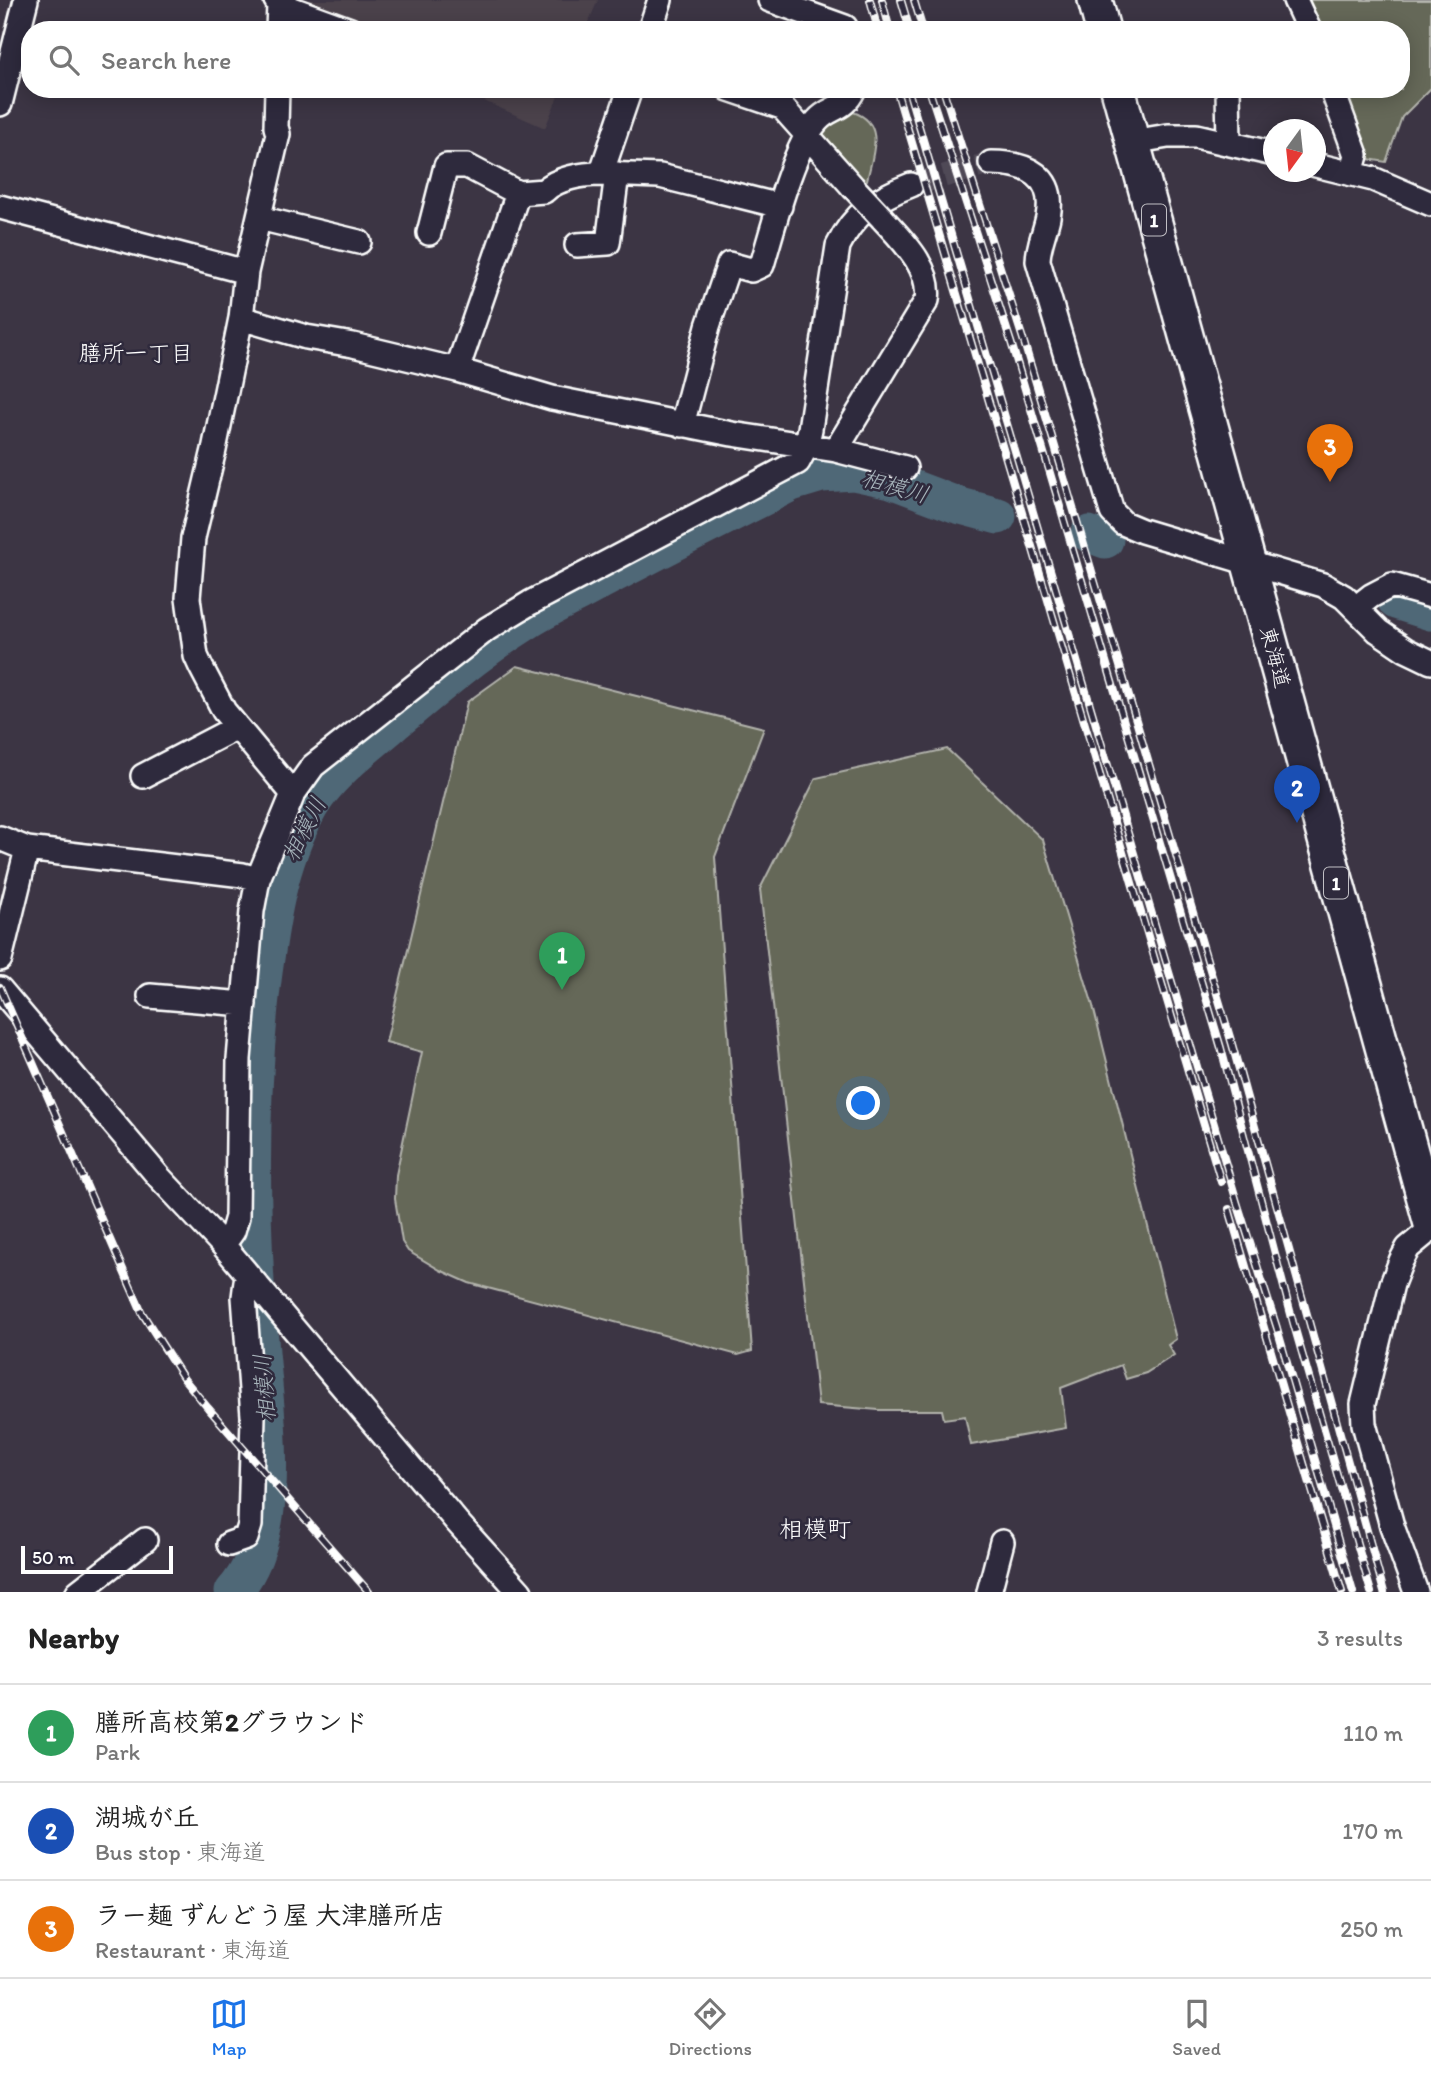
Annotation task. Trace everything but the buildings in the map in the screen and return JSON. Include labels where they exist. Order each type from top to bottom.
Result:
[{"type":"highway","points":[[1095,0],[1100,21]]},
{"type":"highway","name":"東海道","points":[[1120,98],[1431,1227]]},
{"type":"street","points":[[0,104],[26,0]]},
{"type":"street","points":[[653,21],[660,0]]},
{"type":"street","points":[[1295,0],[1306,21]]},
{"type":"street","points":[[779,1],[830,21]]},
{"type":"street","points":[[278,21],[277,2],[327,21]]},
{"type":"street","points":[[277,98],[278,134],[246,272],[241,318],[215,450],[192,538],[188,598],[197,656],[224,710],[293,794]]},
{"type":"street","points":[[577,245],[608,243],[609,174],[628,98]]},
{"type":"street","points":[[756,98],[782,107],[916,256],[928,292],[927,300],[836,450]]},
{"type":"street","points":[[682,425],[708,326],[729,264],[751,270],[762,265],[780,206],[808,137],[818,119],[846,103],[849,98]]},
{"type":"street","points":[[1228,98],[1229,143]]},
{"type":"street","points":[[1335,98],[1356,155],[1351,174]]},
{"type":"street","points":[[1132,142],[1183,135],[1263,152]]},
{"type":"street","points":[[991,163],[1011,163],[1026,167],[1039,176],[1047,190],[1050,204],[1038,250],[1038,261],[1112,512],[1123,523],[1142,531],[1323,585],[1357,607],[1378,631],[1406,650],[1431,662]]},
{"type":"street","points":[[429,233],[446,166],[467,166],[518,193],[544,191],[549,186],[583,174],[660,176],[780,206]]},
{"type":"street","points":[[1326,168],[1373,179],[1431,204]]},
{"type":"street","points":[[223,1245],[233,1231],[237,1217],[239,1059],[258,879],[293,794],[313,766],[487,629],[530,603],[763,482],[798,461],[806,447],[838,246],[847,227],[860,214],[885,195],[911,185]]},
{"type":"street","points":[[457,369],[518,193]]},
{"type":"street","points":[[0,207],[246,272]]},
{"type":"street","points":[[259,218],[359,242]]},
{"type":"street","points":[[241,318],[306,337],[457,369],[552,398],[682,425],[836,450],[905,468]]},
{"type":"street","points":[[1357,607],[1392,585],[1431,596]]},
{"type":"street","points":[[143,776],[237,727]]},
{"type":"street","points":[[0,838],[27,849],[258,879]]},
{"type":"street","points":[[0,959],[27,849]]},
{"type":"street","points":[[0,989],[159,1177],[223,1245],[520,1592]]},
{"type":"street","points":[[150,996],[244,1004]]},
{"type":"street","points":[[1416,1592],[1385,1501],[1364,1424],[1363,1404],[1386,1308],[1401,1261],[1408,1248],[1431,1227]]},
{"type":"street","points":[[229,1544],[246,1538],[250,1525],[253,1416],[244,1297],[253,1281]]},
{"type":"street","points":[[78,1592],[145,1540]]},
{"type":"street","points":[[989,1592],[1002,1542]]},
{"type":"shaded area","points":[[293,0],[598,0],[589,21],[347,19]]},
{"type":"shaded area","points":[[477,98],[557,98],[545,128]]},
{"type":"green space","points":[[1300,0],[1431,0],[1431,88],[1402,117],[1386,162],[1368,159],[1344,98],[1410,98],[1410,21],[1312,21]]},
{"type":"green space","points":[[853,112],[863,117],[874,131],[874,150],[867,180],[864,182],[822,138],[824,126]]},
{"type":"green space","points":[[517,666],[764,728],[715,857],[752,1351],[738,1355],[469,1283],[408,1251],[402,1242],[395,1199],[396,1175],[422,1052],[386,1042],[467,702]]},
{"type":"green space","points":[[947,749],[1043,840],[1093,1006],[1176,1339],[1168,1345],[1174,1355],[1146,1373],[1126,1379],[1121,1365],[1061,1388],[1066,1428],[971,1445],[965,1416],[944,1419],[942,1410],[879,1410],[818,1405],[760,889],[816,778]]},
{"type":"waterway","name":"相模川","points":[[233,1592],[247,1572],[258,1548],[268,1493],[268,1436],[256,1285],[252,1186],[254,1087],[262,988],[272,918],[283,872],[299,828],[318,795],[337,772],[359,752],[508,634],[553,606],[791,483],[821,474],[853,472],[891,480],[957,505],[998,516]]},
{"type":"waterway","name":"相模川","points":[[1089,534],[1105,540]]},
{"type":"waterway","name":"相模川","points":[[1396,601],[1431,612]]},
{"type":"tunnel","points":[[911,185],[991,163]]},
{"type":"railway","points":[[870,0],[876,21]]},
{"type":"railway","points":[[882,0],[888,21]]},
{"type":"railway","points":[[901,0],[907,21]]},
{"type":"railway","points":[[914,0],[920,21]]},
{"type":"railway","points":[[899,98],[1221,1182]]},
{"type":"railway","points":[[911,98],[1353,1592]]},
{"type":"railway","points":[[932,98],[1011,342],[1221,1048],[1293,1322],[1371,1592]]},
{"type":"railway","points":[[946,98],[1023,339],[1232,1044],[1384,1592]]},
{"type":"railway","points":[[0,987],[142,1313],[184,1379],[369,1592]]},
{"type":"railway","points":[[1229,1209],[1342,1592]]},
{"type":"place","name":"ラー麺 ずんどう屋 大津膳所店","points":[[1330,482]]},
{"type":"place","name":"湖城が丘","points":[[1297,823]]},
{"type":"place","name":"膳所高校第2グラウンド","points":[[562,990]]},
{"type":"district","name":"膳所一丁目","points":[[136,353]]},
{"type":"district","name":"相模町","points":[[815,1529]]}]
